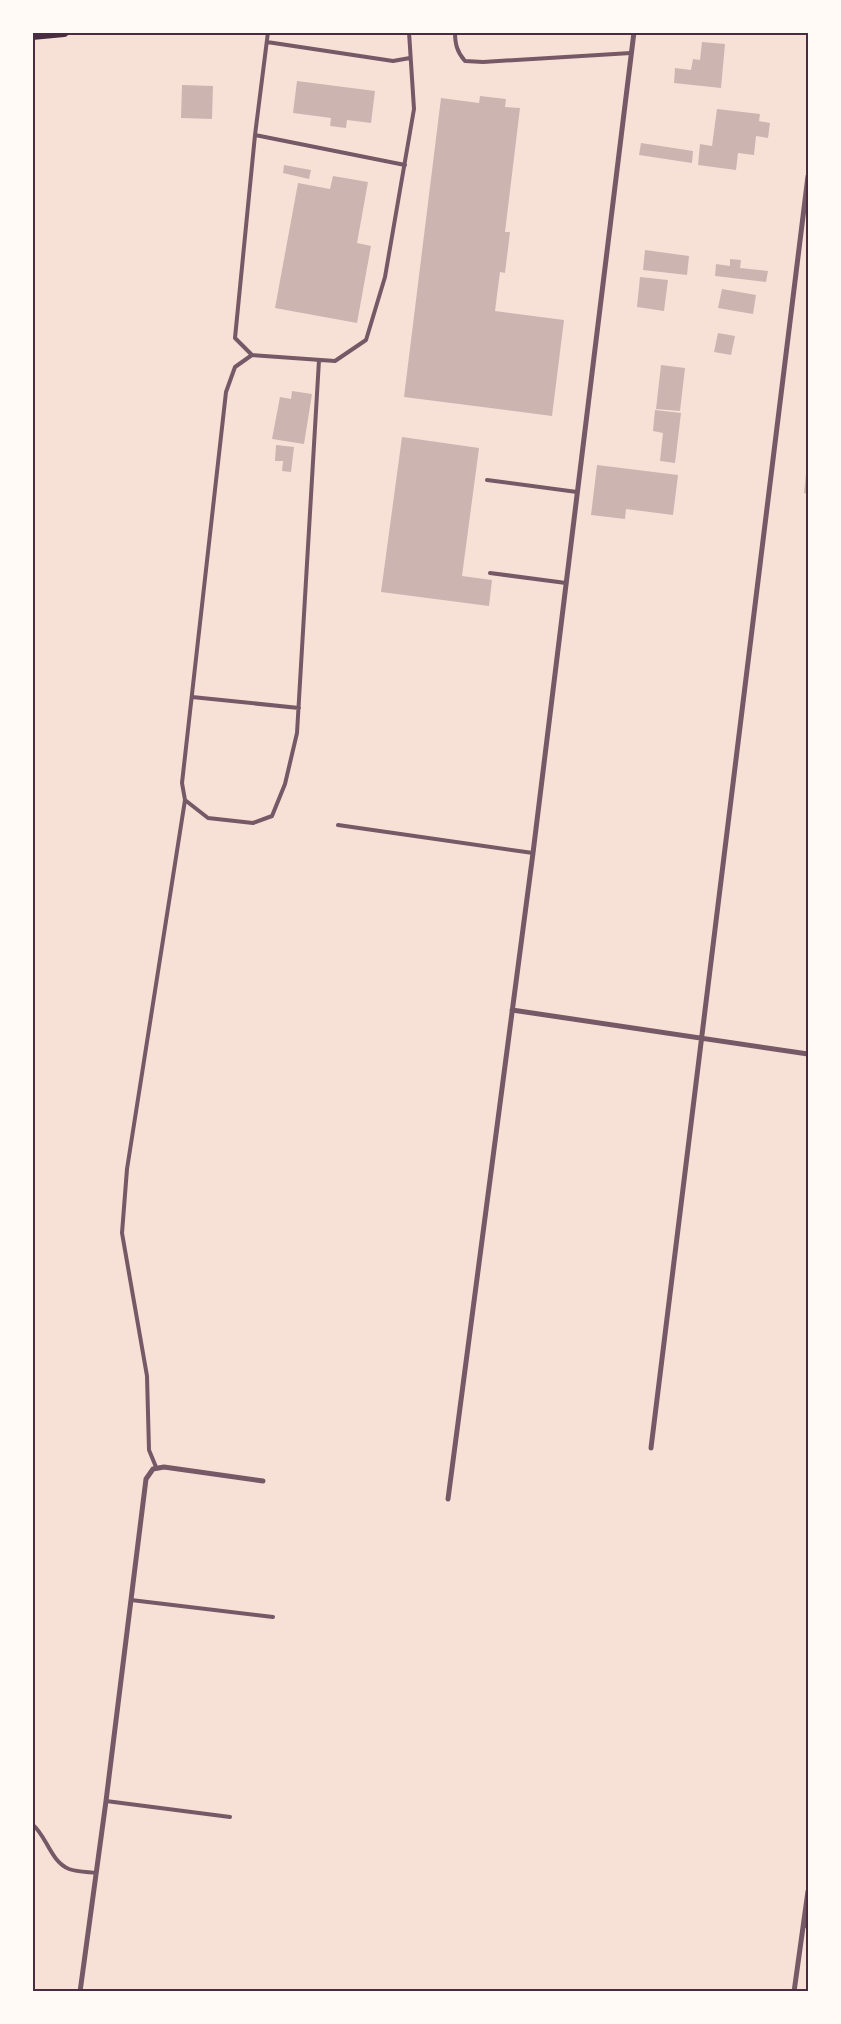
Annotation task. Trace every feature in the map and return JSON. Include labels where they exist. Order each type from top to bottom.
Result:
[{"type":"main road","points":[[32,35],[64,32]]},
{"type":"street","points":[[448,1499],[533,852],[634,32]]},
{"type":"street","points":[[651,1448],[808,176]]},
{"type":"street","points":[[512,1010],[808,1054]]},
{"type":"street","points":[[80,1992],[146,1479],[149,1472],[156,1467],[164,1467],[263,1481]]},
{"type":"street","points":[[794,1992],[806,1926],[808,1891]]},
{"type":"lane","points":[[252,355],[235,338],[255,135],[268,32]]},
{"type":"lane","points":[[156,1467],[150,1450],[147,1376],[122,1233],[127,1169],[185,800],[182,783],[226,392],[235,367],[252,355],[335,361],[366,340],[385,277],[414,108],[409,32]]},
{"type":"lane","points":[[455,32],[455,43],[459,53],[465,60],[483,62],[631,53]]},
{"type":"lane","points":[[267,42],[393,61],[410,58]]},
{"type":"lane","points":[[255,135],[405,165]]},
{"type":"lane","points":[[185,800],[208,818],[253,823],[272,816],[286,784],[298,733],[319,360]]},
{"type":"lane","points":[[487,480],[577,492]]},
{"type":"lane","points":[[490,573],[566,583]]},
{"type":"lane","points":[[192,696],[299,708]]},
{"type":"lane","points":[[338,825],[533,852]]},
{"type":"lane","points":[[131,1600],[273,1617]]},
{"type":"lane","points":[[106,1801],[230,1816]]},
{"type":"lane","points":[[32,1824],[40,1830],[58,1862],[69,1869],[96,1873]]},
{"type":"building","points":[[702,42],[725,44],[721,88],[674,83],[675,68],[691,70],[693,59],[700,60]]},
{"type":"building","points":[[297,81],[375,91],[371,123],[347,120],[346,128],[330,126],[331,118],[293,113]]},
{"type":"building","points":[[182,85],[213,86],[212,119],[181,118]]},
{"type":"building","points":[[480,96],[506,99],[505,107],[520,108],[505,232],[510,232],[505,273],[500,272],[495,311],[564,320],[552,416],[404,397],[441,98],[479,103]]},
{"type":"building","points":[[717,109],[760,114],[759,121],[770,123],[768,138],[756,136],[754,155],[738,153],[736,170],[698,165],[700,144],[712,146]]},
{"type":"building","points":[[641,143],[693,151],[692,163],[639,155]]},
{"type":"building","points":[[284,165],[311,170],[309,179],[283,173]]},
{"type":"building","points":[[333,176],[368,182],[357,243],[371,246],[357,323],[275,308],[298,183],[330,189]]},
{"type":"building","points":[[645,250],[689,256],[687,275],[643,270]]},
{"type":"building","points":[[730,259],[741,260],[740,268],[768,271],[766,282],[715,276],[716,264],[730,266]]},
{"type":"building","points":[[640,277],[668,280],[664,311],[637,307]]},
{"type":"building","points":[[722,289],[756,295],[753,314],[718,308]]},
{"type":"building","points":[[718,333],[735,336],[731,355],[714,352]]},
{"type":"building","points":[[661,365],[685,368],[680,411],[656,409]]},
{"type":"building","points":[[292,391],[312,394],[304,444],[272,439],[280,397],[291,399]]},
{"type":"building","points":[[655,410],[681,413],[675,463],[660,461],[663,433],[653,431]]},
{"type":"building","points":[[402,437],[479,448],[462,576],[492,580],[489,606],[381,592]]},
{"type":"building","points":[[276,445],[294,447],[291,472],[282,471],[283,461],[275,461]]},
{"type":"building","points":[[808,464],[808,494],[804,493]]},
{"type":"building","points":[[597,465],[678,475],[673,515],[626,509],[625,519],[591,515]]}]
